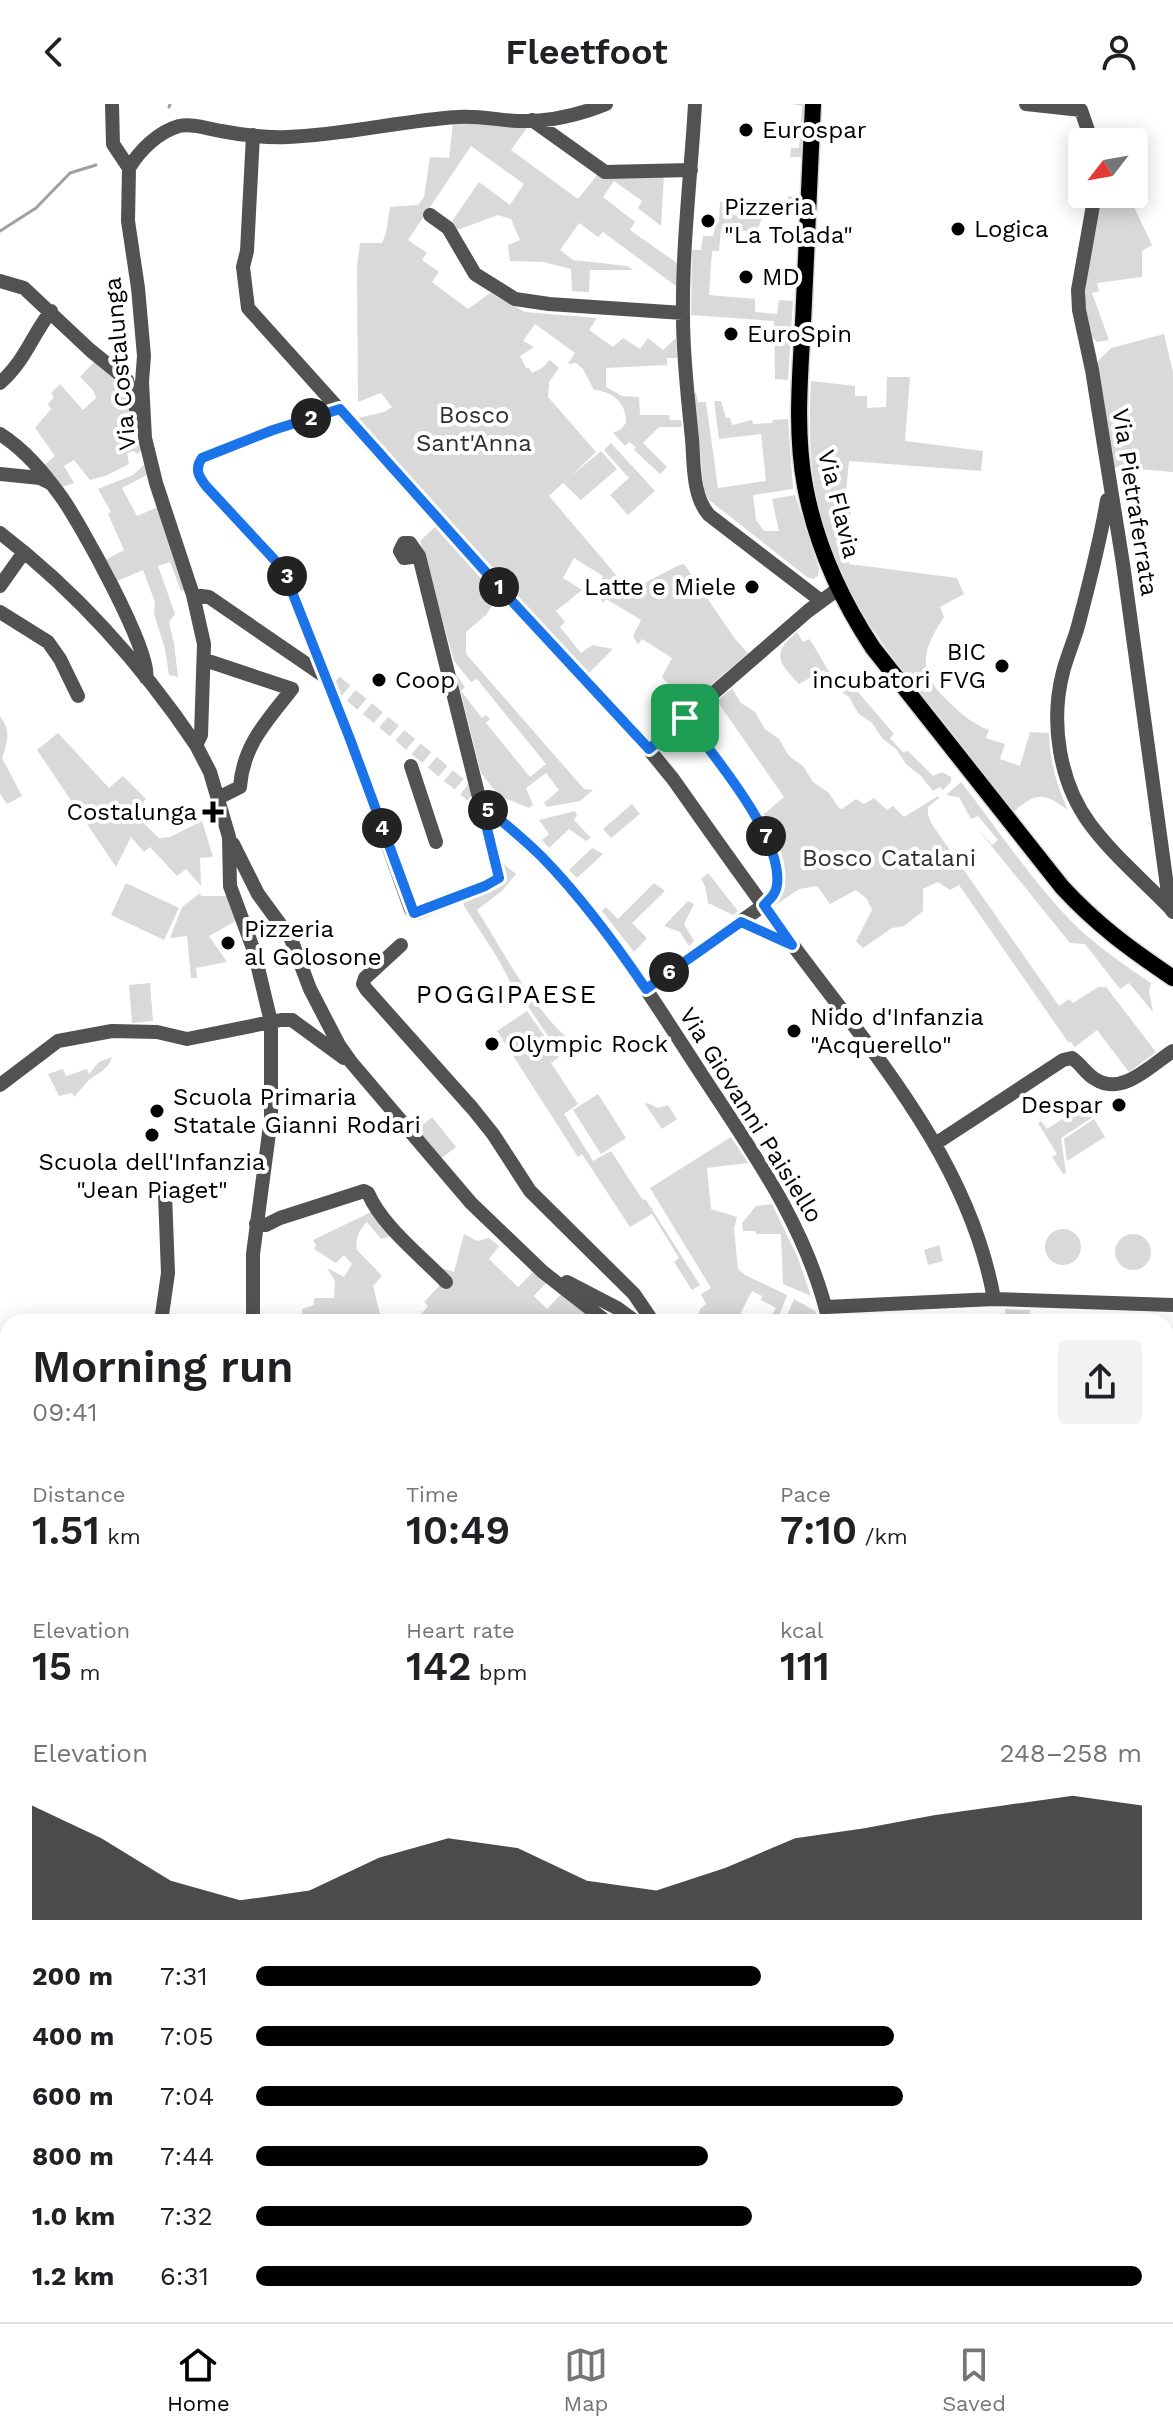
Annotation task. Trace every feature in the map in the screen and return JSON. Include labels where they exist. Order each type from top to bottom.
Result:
[{"type":"main road","name":"Via Flavia","points":[[813,104],[799,441],[814,522],[838,589],[853,618],[891,673],[1062,887],[1113,937],[1173,978]]},
{"type":"street","name":"Via Costalunga","points":[[112,104],[113,144],[129,168],[128,221],[144,356],[143,423],[156,483],[193,595],[204,644],[201,735],[196,745]]},
{"type":"street","points":[[129,168],[146,146],[176,127],[197,126],[288,137],[454,117],[532,120],[569,116],[606,104]]},
{"type":"street","points":[[695,104],[683,313],[695,472],[703,508],[820,600]]},
{"type":"street","points":[[1026,104],[1080,107],[1087,128]]},
{"type":"street","points":[[532,120],[605,172],[691,170]]},
{"type":"street","points":[[253,135],[247,251],[243,267],[248,308],[649,749],[919,1117],[971,1213],[994,1299]]},
{"type":"street","name":"Via Pietraferrata","points":[[1093,208],[1078,290],[1079,310],[1092,370],[1123,564],[1172,910]]},
{"type":"street","points":[[430,215],[448,228],[475,274],[515,299],[683,313]]},
{"type":"street","points":[[0,281],[24,288],[127,380],[136,412],[143,423]]},
{"type":"street","points":[[0,383],[19,365],[33,336],[51,311]]},
{"type":"street","points":[[340,409],[273,430],[202,458],[197,471],[206,486],[283,569],[332,682],[414,913],[499,878],[489,835],[476,799],[419,556]]},
{"type":"street","points":[[0,434],[33,461],[65,502],[117,596],[149,672],[146,678]]},
{"type":"street","points":[[0,474],[40,478],[51,483]]},
{"type":"street","points":[[1109,488],[1077,629],[1062,673],[1058,705],[1059,742],[1068,785],[1089,823],[1172,910]]},
{"type":"street","points":[[0,533],[114,637],[196,745],[210,772],[229,837],[258,894],[291,939],[310,989],[351,1062],[412,1131],[443,1172],[498,1230],[543,1272],[597,1314]]},
{"type":"street","points":[[0,586],[24,552]]},
{"type":"street","points":[[1096,554],[1123,564]]},
{"type":"street","points":[[649,749],[820,600],[838,589]]},
{"type":"street","points":[[193,595],[209,597],[332,682]]},
{"type":"street","points":[[0,612],[55,649],[78,696]]},
{"type":"street","points":[[205,660],[292,689],[249,749],[240,787],[218,798]]},
{"type":"street","points":[[646,989],[764,905],[777,886],[775,860],[767,837],[685,718]]},
{"type":"street","points":[[411,766],[436,842]]},
{"type":"street","name":"Via Giovanni Paisiello","points":[[476,799],[559,876],[612,940],[646,989],[773,1184],[803,1242],[828,1314]]},
{"type":"street","points":[[229,837],[230,886],[254,951],[271,1022],[271,1118],[253,1254],[253,1314]]},
{"type":"street","points":[[1141,879],[1166,871]]},
{"type":"street","points":[[741,922],[792,945]]},
{"type":"street","points":[[401,945],[365,978],[363,984],[366,989],[473,1109],[530,1191],[634,1294],[648,1314]]},
{"type":"street","points":[[0,1085],[58,1041],[112,1031],[157,1032],[187,1039],[281,1020],[298,1022],[351,1062]]},
{"type":"street","points":[[935,1144],[1063,1060],[1072,1058],[1100,1082],[1118,1085],[1173,1051]]},
{"type":"street","points":[[256,1224],[266,1225],[364,1191],[446,1282]]},
{"type":"street","points":[[162,1314],[168,1273],[165,1194]]},
{"type":"street","points":[[543,1272],[579,1287],[625,1314]]},
{"type":"street","points":[[838,1314],[994,1299],[1173,1305]]},
{"type":"green space","points":[[792,104],[805,104],[802,157],[790,157],[791,148],[799,148],[802,106]]},
{"type":"green space","name":"Bosco Sant'Anna","points":[[453,122],[529,125],[511,150],[578,199],[598,174],[664,176],[661,226],[638,208],[642,201],[614,181],[603,197],[635,222],[630,230],[681,266],[680,289],[603,232],[598,237],[579,223],[560,250],[573,260],[627,266],[633,270],[590,270],[589,292],[572,291],[571,269],[543,262],[510,261],[508,245],[520,240],[511,219],[498,215],[454,231],[453,220],[479,182],[510,205],[524,184],[471,146],[408,240],[427,253],[422,260],[439,272],[432,282],[468,309],[490,293],[525,312],[597,318],[589,330],[613,347],[623,338],[640,349],[648,338],[663,350],[676,338],[677,358],[667,358],[667,365],[606,368],[606,387],[622,396],[639,397],[640,415],[669,415],[670,420],[681,420],[682,427],[659,427],[643,443],[667,467],[660,474],[634,450],[636,447],[629,442],[625,446],[613,433],[626,423],[624,410],[613,396],[594,390],[583,369],[576,363],[568,364],[575,353],[535,324],[523,341],[534,347],[520,356],[532,373],[550,360],[559,368],[549,382],[548,397],[596,452],[571,476],[601,451],[617,469],[581,500],[563,483],[549,496],[622,582],[630,583],[636,578],[641,585],[684,564],[748,653],[687,706],[662,677],[672,658],[642,639],[638,645],[633,636],[641,620],[606,599],[603,603],[596,591],[603,576],[574,558],[563,578],[582,590],[556,611],[565,622],[560,627],[581,653],[592,645],[613,649],[588,674],[358,418],[392,407],[381,393],[358,402],[357,267],[360,243],[382,243],[390,207],[418,205],[424,197],[430,157],[449,158]]},
{"type":"green space","points":[[788,196],[799,198],[799,213],[775,214],[761,220],[757,232],[721,229],[719,251],[712,251],[709,295],[755,299],[755,312],[777,314],[779,300],[793,301],[788,380],[775,379],[774,321],[691,315],[692,250],[701,250],[703,236],[713,236],[719,222],[720,202],[733,203],[733,215],[757,217],[760,206],[787,208]]},
{"type":"green space","points":[[1135,208],[1152,245],[1142,251],[1142,277],[1097,283],[1099,291],[1092,293],[1109,340],[1097,342],[1089,331],[1085,295],[1098,209]]},
{"type":"green space","points":[[1164,334],[1173,372],[1173,472],[1113,467],[1098,381],[1098,361],[1111,348]]},
{"type":"green space","points":[[94,362],[116,375],[132,416],[119,419],[125,442],[138,440],[143,449],[137,454],[134,451],[127,453],[129,464],[90,480],[74,460],[64,466],[74,483],[60,488],[44,465],[55,456],[35,428],[51,409],[48,404],[54,397],[51,393],[60,384],[83,410],[96,398],[93,390],[80,377]]},
{"type":"green space","points":[[887,377],[910,377],[905,441],[983,451],[981,471],[849,461],[846,492],[851,502],[849,564],[957,578],[964,594],[940,607],[944,617],[930,642],[926,664],[928,674],[952,705],[989,730],[986,738],[1005,744],[1000,759],[1020,766],[1030,732],[1049,733],[1054,772],[1068,810],[1046,797],[1040,797],[1013,812],[886,648],[848,589],[838,567],[823,526],[814,485],[810,443],[811,381],[855,386],[855,396],[867,396],[867,408],[886,407]]},
{"type":"green space","points":[[694,393],[698,402],[706,402],[718,488],[766,481],[761,434],[719,439],[714,401],[721,401],[726,418],[730,418],[732,425],[752,420],[753,424],[788,419],[793,489],[753,495],[756,520],[764,531],[779,531],[772,499],[795,495],[819,569],[818,576],[813,579],[807,577],[709,500],[704,490]]},
{"type":"green space","points":[[611,443],[655,491],[628,515],[610,495],[629,478],[604,450]]},
{"type":"green space","points":[[147,462],[149,474],[122,488],[137,516],[158,507],[185,590],[181,591],[170,562],[158,566],[175,614],[169,622],[178,677],[169,675],[154,614],[155,602],[143,570],[115,582],[105,560],[124,550],[108,514],[111,512],[98,489],[133,475]]},
{"type":"green space","points":[[435,527],[498,597],[486,615],[466,632],[466,654],[584,789],[593,790],[580,801],[547,807],[544,803],[559,790],[546,773],[526,788],[533,805],[529,808],[499,796],[481,773],[456,674],[465,687],[461,691],[482,718],[486,715],[490,719],[486,723],[530,777],[546,764],[477,679],[471,682],[454,661],[420,541]]},
{"type":"green space","points":[[797,632],[803,642],[809,639],[837,683],[846,678],[894,734],[890,738],[903,752],[908,751],[933,776],[942,772],[951,777],[951,782],[943,790],[940,787],[933,791],[906,764],[872,723],[858,713],[849,697],[834,686],[824,670],[799,684],[780,658],[783,646]]},
{"type":"green space","name":"Bosco Catalani","points":[[732,688],[741,703],[755,712],[765,729],[779,739],[789,756],[803,766],[813,782],[828,792],[839,808],[856,799],[864,804],[874,798],[887,810],[893,806],[904,817],[938,796],[928,807],[931,823],[1059,1006],[1069,999],[1073,1003],[1098,987],[1106,987],[1156,1052],[1129,1072],[1097,1030],[1075,1047],[1068,1042],[959,885],[950,890],[938,882],[923,889],[923,911],[904,926],[892,928],[863,948],[856,941],[872,910],[867,899],[856,890],[830,904],[817,886],[799,889],[774,906],[785,884],[785,872],[780,848],[764,814],[784,797],[717,701]]},
{"type":"green space","points":[[0,716],[7,737],[2,758],[22,796],[7,804],[0,794]]},
{"type":"green space","points":[[58,733],[109,788],[123,776],[146,799],[133,813],[159,838],[170,837],[202,821],[213,857],[200,858],[201,886],[186,869],[177,876],[150,847],[144,852],[131,837],[116,867],[37,750]]},
{"type":"green space","points":[[961,782],[1032,876],[1077,927],[1151,983],[1149,991],[1153,1012],[1129,983],[1120,989],[1085,944],[1070,943],[976,827],[992,845],[998,840],[978,816],[971,819],[959,797],[946,795]]},
{"type":"green space","points":[[632,804],[640,814],[611,838],[603,829]]},
{"type":"green space","points":[[575,811],[577,815],[574,820],[591,838],[586,841],[569,829],[549,848],[542,840],[549,834],[539,820]]},
{"type":"green space","points":[[592,848],[603,854],[577,878],[569,870]]},
{"type":"green space","points":[[499,860],[516,874],[502,891],[477,910],[529,993],[566,1037],[562,1057],[515,991],[464,906],[463,900],[495,888]]},
{"type":"green space","points":[[708,873],[738,911],[733,915],[708,903],[701,879]]},
{"type":"green space","points":[[126,883],[179,908],[164,940],[111,915]]},
{"type":"green space","points":[[654,883],[665,891],[632,923],[647,938],[634,952],[602,911],[606,907],[618,919]]},
{"type":"green space","points":[[200,893],[201,896],[227,896],[236,921],[209,936],[227,962],[196,968],[197,978],[191,978],[187,936],[170,938],[182,907]]},
{"type":"green space","points":[[688,901],[694,904],[684,924],[694,941],[689,946],[680,932],[664,926]]},
{"type":"green space","points":[[150,983],[153,1021],[132,1023],[129,985]]},
{"type":"green space","points":[[527,1011],[559,1057],[551,1063],[578,1104],[564,1114],[593,1161],[611,1151],[700,1285],[692,1290],[674,1262],[679,1258],[652,1214],[630,1227],[582,1154],[578,1157],[497,1031]]},
{"type":"green space","points":[[112,1057],[105,1068],[74,1097],[72,1093],[59,1096],[48,1074],[63,1069],[66,1076],[87,1069],[89,1074],[99,1062]]},
{"type":"green space","points":[[598,1094],[626,1138],[601,1154],[573,1110]]},
{"type":"green space","points":[[1088,1098],[1093,1099],[1096,1115],[1061,1138],[1066,1173],[1063,1174],[1052,1157],[1057,1154],[1038,1123],[1041,1121],[1047,1129]]},
{"type":"green space","points":[[647,1103],[658,1108],[668,1105],[677,1119],[662,1129]]},
{"type":"green space","points":[[432,1117],[456,1147],[440,1159],[419,1132],[419,1128]]},
{"type":"green space","points":[[1094,1119],[1105,1137],[1067,1161],[1064,1139]]},
{"type":"green space","points":[[731,1137],[748,1163],[707,1168],[711,1209],[737,1217],[734,1228],[738,1269],[787,1295],[780,1314],[773,1314],[776,1308],[752,1291],[740,1314],[699,1314],[706,1304],[701,1294],[711,1288],[650,1188]]},
{"type":"green space","points":[[772,1204],[798,1258],[811,1296],[783,1284],[781,1234],[743,1231],[742,1223],[756,1206]]},
{"type":"green space","points":[[371,1212],[393,1235],[381,1239],[367,1222],[357,1242],[357,1250],[382,1276],[373,1286],[380,1314],[302,1314],[302,1309],[314,1305],[314,1298],[334,1298],[335,1281],[327,1268],[344,1277],[352,1264],[344,1255],[336,1263],[314,1249],[316,1245],[313,1240]]},
{"type":"green space","points":[[1063,1229],[1076,1234],[1081,1247],[1076,1260],[1063,1265],[1050,1260],[1045,1247],[1050,1234]]},
{"type":"green space","points":[[464,1234],[477,1241],[489,1238],[499,1246],[489,1259],[518,1287],[533,1272],[546,1283],[534,1296],[547,1309],[561,1294],[586,1314],[421,1314],[428,1306],[424,1302],[443,1282],[439,1267],[454,1272]]},
{"type":"green space","points":[[1133,1234],[1146,1239],[1151,1252],[1146,1265],[1133,1270],[1120,1265],[1115,1252],[1120,1239]]},
{"type":"green space","points":[[939,1245],[943,1261],[928,1265],[924,1250]]},
{"type":"green space","points":[[794,1299],[816,1314],[787,1314]]},
{"type":"green space","points":[[1005,1309],[1030,1310],[1030,1314],[1005,1314]]},
{"type":"waterway","points":[[0,231],[36,208],[70,173],[96,165]]},
{"type":"tunnel","points":[[335,682],[472,795]]},
{"type":"place","name":"Eurospar","points":[[746,130]]},
{"type":"place","name":"Pizzeria \"La Tolada\"","points":[[708,221]]},
{"type":"place","name":"Logica","points":[[958,229]]},
{"type":"place","name":"MD","points":[[746,277]]},
{"type":"place","name":"EuroSpin","points":[[731,334]]},
{"type":"place","name":"Latte e Miele","points":[[752,587]]},
{"type":"place","name":"BIC incubatori FVG","points":[[1002,666]]},
{"type":"place","name":"Coop","points":[[379,680]]},
{"type":"place","name":"Costalunga","points":[[213,812]]},
{"type":"place","name":"Pizzeria al Golosone","points":[[228,943]]},
{"type":"place","name":"Nido d'Infanzia \"Acquerello\"","points":[[794,1031]]},
{"type":"place","name":"Olympic Rock","points":[[492,1044]]},
{"type":"place","name":"Despar","points":[[1119,1105]]},
{"type":"place","name":"Scuola Primaria Statale Gianni Rodari","points":[[157,1111]]},
{"type":"place","name":"Scuola dell'Infanzia \"Jean Piaget\"","points":[[152,1135]]},
{"type":"district","name":"POGGIPAESE","points":[[507,994]]},
{"type":"route","points":[[340,409],[649,749],[685,718],[767,837],[775,860],[777,886],[764,905],[792,945],[741,922],[646,989],[612,940],[559,876],[541,856],[481,804],[499,878],[414,913],[290,583],[283,569],[206,486],[197,471],[198,464],[202,458],[225,448],[340,409]]}]
